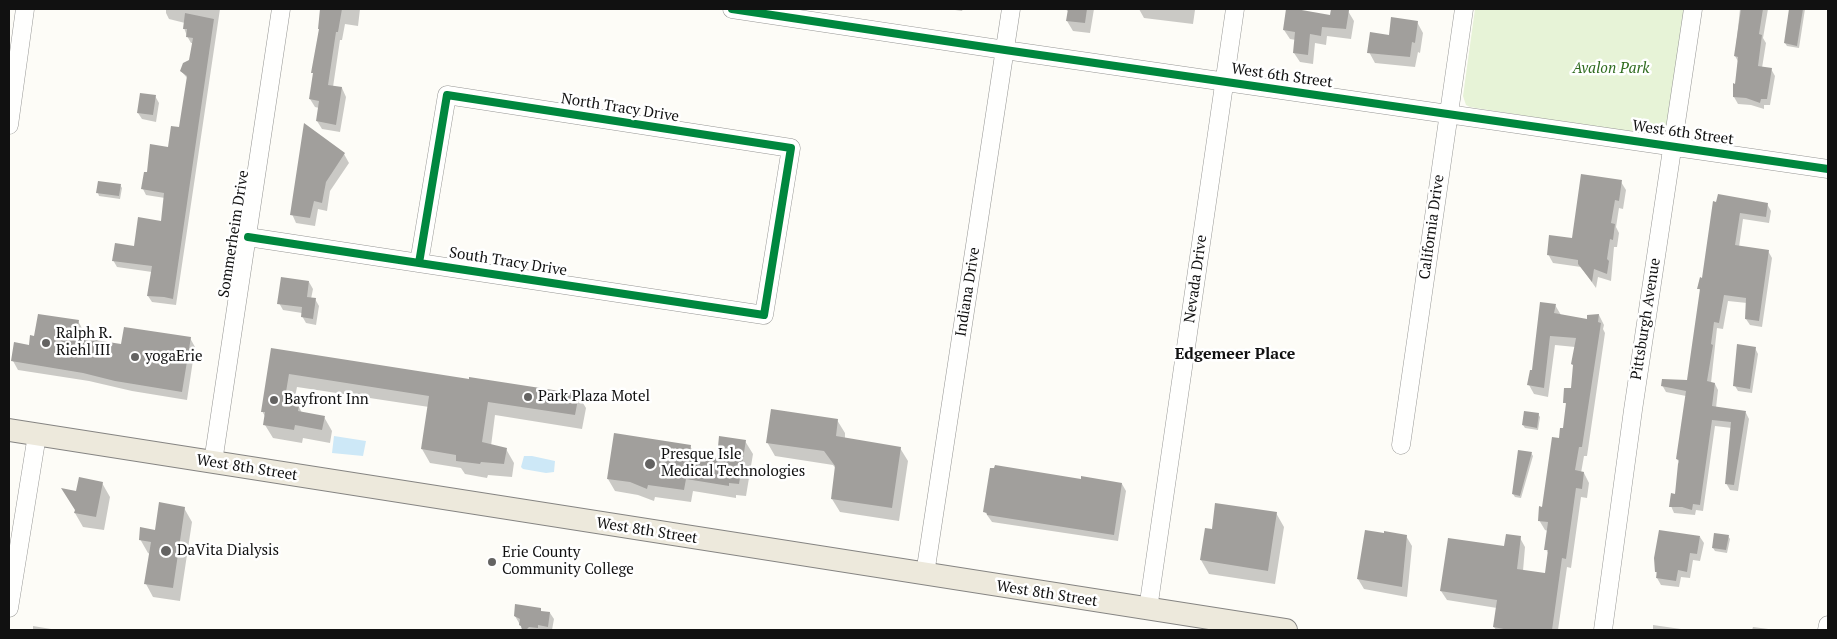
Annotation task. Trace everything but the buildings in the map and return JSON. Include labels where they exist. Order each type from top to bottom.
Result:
[{"type":"main road","name":"West 8th Street","points":[[9,430],[1286,630]]},
{"type":"street","points":[[9,125],[25,9]]},
{"type":"street","name":"Sommerheim Drive","points":[[213,462],[281,9]]},
{"type":"street","name":"West 6th Street","points":[[732,9],[800,14],[1005,50],[1828,169]]},
{"type":"street","name":"Indiana Drive","points":[[926,574],[1011,9]]},
{"type":"street","name":"Nevada Drive","points":[[1148,609],[1235,9]]},
{"type":"street","name":"California Drive","points":[[1401,445],[1464,9]]},
{"type":"street","name":"Pittsburgh Avenue","points":[[1603,630],[1633,410],[1692,9]]},
{"type":"street","name":"North Tracy Drive","points":[[419,263],[447,95],[791,148],[764,315]]},
{"type":"street","name":"South Tracy Drive","points":[[248,237],[764,315]]},
{"type":"street","points":[[9,608],[37,435]]},
{"type":"street","points":[[1828,625],[1828,630]]},
{"type":"green space","name":"Avalon Park","points":[[1475,9],[1684,9],[1667,128],[1658,134],[1625,132],[1466,105],[1463,96]]},
{"type":"water","points":[[334,436],[366,441],[363,456],[332,453]]},
{"type":"water","points":[[524,456],[555,461],[554,472],[546,473],[523,469],[521,467]]},
{"type":"cycle path","points":[[732,9],[1828,169]]},
{"type":"cycle path","points":[[248,237],[419,263],[764,315],[791,148],[447,95],[419,263]]},
{"type":"place","name":"Ralph R. Riehl III","points":[[46,343]]},
{"type":"place","name":"yogaErie","points":[[135,357]]},
{"type":"place","name":"Park Plaza Motel","points":[[528,397]]},
{"type":"place","name":"Bayfront Inn","points":[[274,400]]},
{"type":"place","name":"Presque Isle Medical Technologies","points":[[650,464]]},
{"type":"place","name":"DaVita Dialysis","points":[[166,551]]},
{"type":"place","name":"Erie County Community College","points":[[492,562]]},
{"type":"district","name":"Edgemeer Place","points":[[1235,354]]}]
